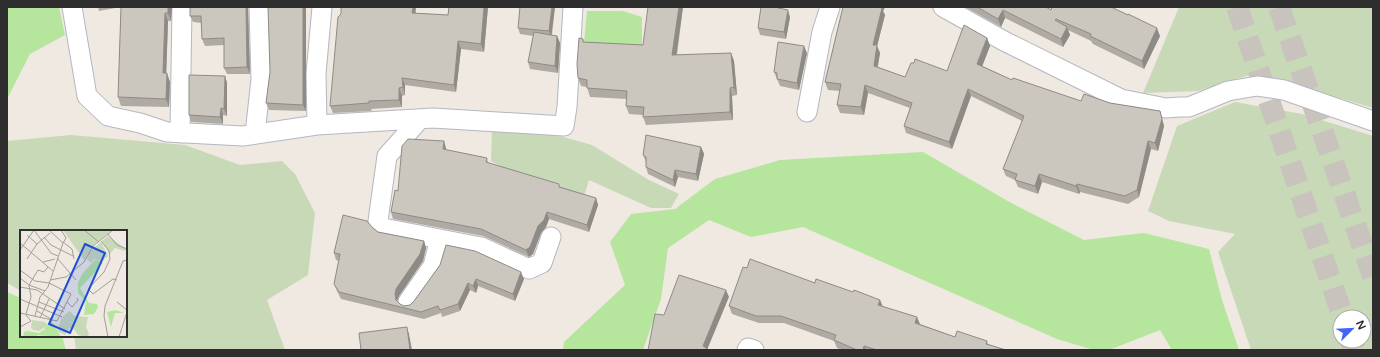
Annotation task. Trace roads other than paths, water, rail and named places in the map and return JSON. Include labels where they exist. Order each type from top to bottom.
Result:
[{"type":"street","points":[[180,133],[182,7]]},
{"type":"street","points":[[255,134],[261,79],[259,7]]},
{"type":"street","points":[[317,125],[316,74],[322,7]]},
{"type":"street","points":[[74,9],[87,96],[108,116],[140,123],[167,132],[243,136],[317,125],[433,118],[564,126],[567,107],[573,7]]},
{"type":"street","points":[[807,112],[822,32],[830,7]]},
{"type":"street","points":[[943,7],[1004,41],[1121,99],[1166,108],[1189,107],[1228,91],[1257,86],[1284,90],[1373,120]]},
{"type":"street","points":[[420,119],[387,156],[378,221],[383,228],[481,247],[529,269],[542,263],[551,237]]},
{"type":"street","points":[[408,302],[433,266],[440,239]]},
{"type":"street","points":[[747,350],[748,348],[754,350]]},
{"type":"tunnel","points":[[1237,7],[1340,309]]},
{"type":"tunnel","points":[[1279,7],[1373,276]]}]
